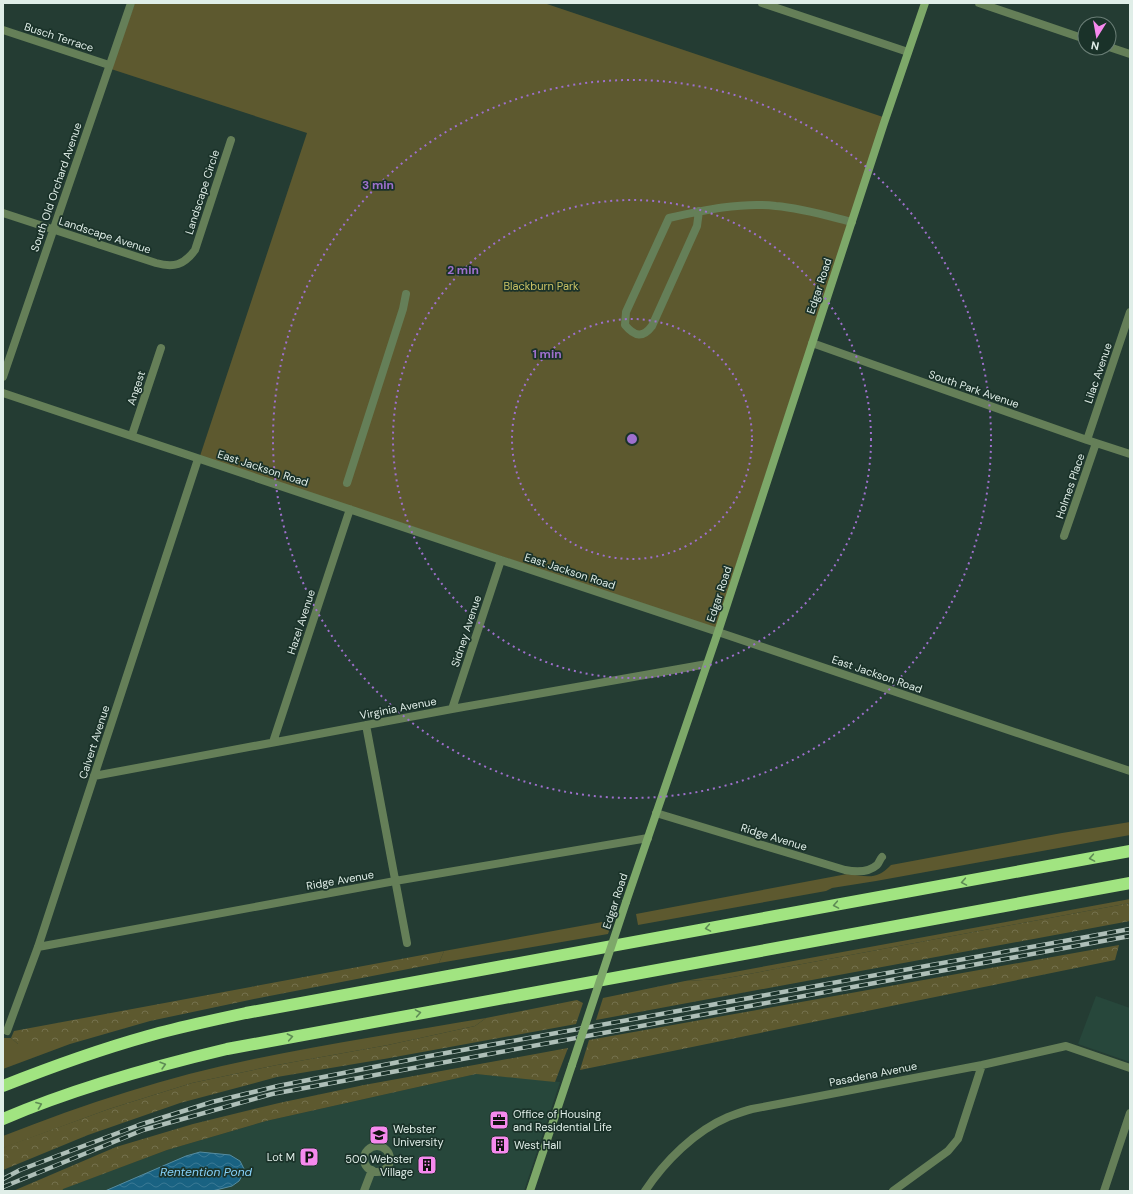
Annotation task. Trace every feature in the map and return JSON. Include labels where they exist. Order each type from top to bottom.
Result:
[{"type":"highway","points":[[3,1086],[100,1050],[169,1031],[238,1015],[1130,851]]},
{"type":"highway","points":[[3,1119],[68,1094],[119,1077],[227,1049],[1130,883]]},
{"type":"street","name":"South Old Orchard Avenue","points":[[3,377],[130,3]]},
{"type":"street","points":[[762,3],[908,52]]},
{"type":"street","name":"Edgar Road","points":[[530,1191],[718,632],[925,3]]},
{"type":"street","points":[[979,3],[1077,36]]},
{"type":"street","name":"Busch Terrace","points":[[3,30],[109,65]]},
{"type":"street","points":[[1117,50],[1130,54]]},
{"type":"street","name":"Landscape Circle","points":[[195,250],[231,140]]},
{"type":"street","points":[[698,211],[697,226],[652,326],[647,333],[641,335],[635,334],[626,325],[626,312],[669,218],[698,211],[739,206],[776,206],[820,214],[852,222]]},
{"type":"street","name":"Landscape Avenue","points":[[3,213],[162,265],[176,265],[182,263],[190,258],[195,250]]},
{"type":"street","points":[[347,482],[403,309],[406,294]]},
{"type":"street","name":"Lilac Avenue","points":[[1087,440],[1130,312]]},
{"type":"street","name":"South Park Avenue","points":[[812,343],[1130,454]]},
{"type":"street","name":"Angest","points":[[132,435],[161,348]]},
{"type":"street","name":"East Jackson Road","points":[[3,393],[718,632],[1130,772]]},
{"type":"street","name":"Holmes Place","points":[[1064,536],[1096,443]]},
{"type":"street","name":"Calvert Avenue","points":[[7,1031],[38,947],[198,459]]},
{"type":"street","name":"Hazel Avenue","points":[[273,742],[350,509]]},
{"type":"street","name":"Sidney Avenue","points":[[452,709],[501,560]]},
{"type":"street","name":"Virginia Avenue","points":[[94,776],[452,709],[707,664]]},
{"type":"street","points":[[366,725],[407,943]]},
{"type":"street","name":"Ridge Avenue","points":[[656,813],[852,872],[867,870],[876,865],[882,857]]},
{"type":"street","name":"Ridge Avenue","points":[[38,947],[648,838]]},
{"type":"street","name":"Pasadena Avenue","points":[[646,1191],[668,1161],[685,1145],[702,1132],[727,1117],[752,1109],[1066,1046],[1130,1068]]},
{"type":"street","points":[[893,1191],[948,1152],[958,1139],[982,1064]]},
{"type":"street","points":[[1104,1191],[1130,1113]]},
{"type":"street","points":[[364,1191],[372,1170]]},
{"type":"shaded area","points":[[1096,996],[1130,1008],[1130,1062],[1078,1044]]},
{"type":"shaded area","name":"Webster University","points":[[476,1074],[560,1082],[524,1191],[62,1191],[62,1189],[167,1150],[266,1121]]},
{"type":"green space","name":"Blackburn Park","points":[[135,3],[544,3],[883,117],[716,628],[200,456],[307,133],[111,69]]},
{"type":"green space","points":[[1130,822],[1130,835],[832,888],[826,891],[638,925],[636,914],[847,874],[871,876],[881,873],[891,865],[1062,833]]},
{"type":"green space","points":[[1130,899],[1130,903],[722,979],[685,981]]},
{"type":"green space","points":[[1130,903],[1130,921],[596,1020],[603,998],[685,981],[722,979]]},
{"type":"green space","points":[[613,920],[608,934],[439,963],[444,951]]},
{"type":"green space","points":[[1119,945],[1115,960],[580,1070],[589,1040]]},
{"type":"green space","points":[[444,951],[439,963],[150,1021],[70,1044],[18,1044],[11,1038],[14,1031]]},
{"type":"green space","points":[[577,1000],[583,1003],[576,1024],[277,1077],[180,1103],[88,1135],[3,1170],[3,1148],[7,1146],[109,1109],[192,1083],[277,1065],[388,1045],[475,1026],[486,1018]]},
{"type":"green space","points":[[486,1018],[475,1026],[388,1045],[277,1065],[192,1083],[109,1109],[3,1148],[3,1136],[96,1102],[158,1082],[254,1059],[370,1037]]},
{"type":"green space","points":[[3,1038],[11,1038],[18,1044],[70,1044],[3,1069]]},
{"type":"green space","points":[[568,1048],[555,1082],[476,1074],[266,1121],[167,1150],[63,1189],[62,1191],[13,1191],[116,1147],[193,1124],[279,1103],[364,1085]]},
{"type":"water","name":"Rentention Pond","points":[[200,1152],[230,1155],[240,1161],[245,1171],[239,1181],[232,1186],[212,1191],[105,1191],[186,1156]]},
{"type":"railway","points":[[3,1179],[20,1170],[139,1125],[212,1102],[278,1086],[424,1057],[1130,929]]},
{"type":"railway","points":[[3,1187],[143,1130],[272,1094],[1130,936]]},
{"type":"place","name":"Office of Housing and Residential Life","points":[[499,1120]]},
{"type":"place","name":"Webster University","points":[[379,1135]]},
{"type":"place","name":"West Hall","points":[[500,1145]]},
{"type":"place","name":"Lot M","points":[[309,1157]]},
{"type":"place","name":"500 Webster Village","points":[[427,1165]]}]
